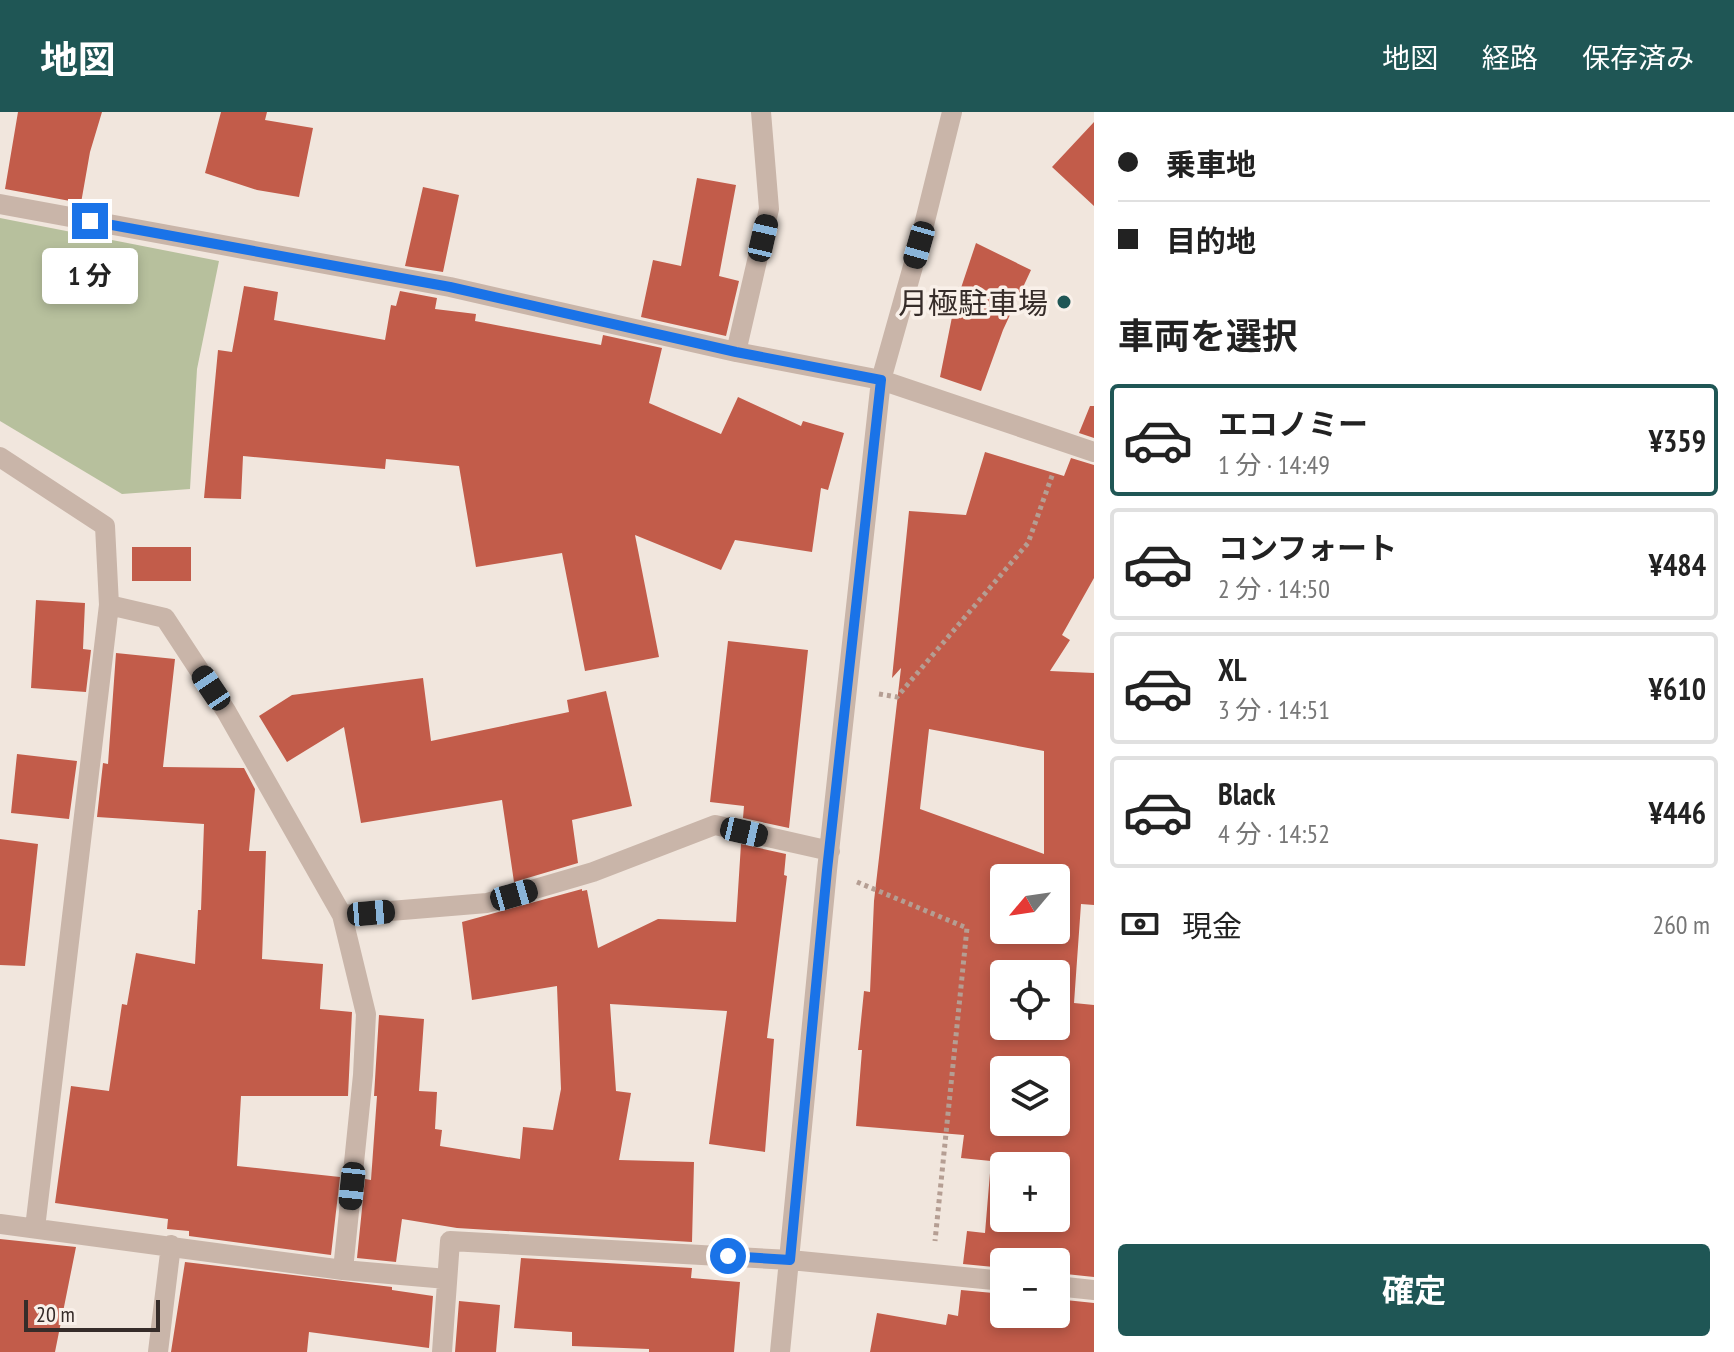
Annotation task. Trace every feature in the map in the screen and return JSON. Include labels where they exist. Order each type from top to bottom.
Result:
[{"type":"street","points":[[736,352],[769,209],[761,112]]},
{"type":"street","points":[[780,1352],[881,380],[952,112]]},
{"type":"street","points":[[0,204],[450,287],[736,352],[881,380],[1094,452]]},
{"type":"street","points":[[0,457],[105,526],[109,605],[35,1228]]},
{"type":"street","points":[[109,605],[165,618],[226,711],[342,915],[366,1014],[363,1075],[343,1270]]},
{"type":"street","points":[[342,915],[487,903],[593,872],[715,825],[829,860]]},
{"type":"street","points":[[0,1224],[343,1270],[447,1279]]},
{"type":"street","points":[[442,1352],[450,1241],[790,1260],[990,1280]]},
{"type":"street","points":[[158,1352],[171,1245]]},
{"type":"street","points":[[1070,1287],[1094,1290]]},
{"type":"path","points":[[847,688],[897,697],[1028,543],[1064,442]]},
{"type":"path","points":[[829,860],[967,928],[931,1274]]},
{"type":"green space","points":[[0,218],[219,261],[197,369],[190,489],[122,494],[0,421]]},
{"type":"building","points":[[18,112],[102,112],[90,152],[81,203],[5,189]]},
{"type":"building","points":[[221,112],[267,112],[265,120],[313,128],[299,197],[257,190],[205,173]]},
{"type":"building","points":[[1094,122],[1094,206],[1052,167]]},
{"type":"building","points":[[697,178],[736,185],[719,276],[739,281],[726,336],[641,317],[653,260],[681,266]]},
{"type":"building","points":[[423,187],[459,195],[443,272],[405,266]]},
{"type":"building","points":[[976,243],[1031,270],[1003,330],[981,391],[940,377],[953,312]]},
{"type":"building","points":[[244,286],[278,292],[274,320],[385,340],[391,305],[396,306],[400,291],[437,298],[435,309],[476,314],[475,321],[601,345],[603,335],[662,348],[649,403],[721,434],[738,397],[801,426],[803,421],[844,433],[828,490],[821,488],[812,552],[735,540],[721,570],[635,535],[659,657],[585,671],[562,553],[476,567],[459,466],[386,459],[385,469],[243,456],[241,499],[204,498],[218,350],[232,352]]},
{"type":"building","points":[[1090,406],[1094,406],[1094,438],[1079,433]]},
{"type":"building","points":[[985,452],[1064,476],[1071,458],[1094,465],[1094,578],[1062,635],[1070,640],[1050,671],[1094,673],[1094,905],[1081,904],[1074,1003],[1094,1005],[1094,1277],[1070,1274],[1070,1248],[990,1248],[990,1267],[963,1264],[967,1231],[985,1233],[990,1173],[990,1232],[1070,1232],[1070,1152],[990,1152],[990,1161],[961,1158],[964,1135],[856,1126],[862,1050],[858,1050],[864,991],[870,992],[874,901],[901,668],[892,678],[909,511],[966,515]],"holes":[[[929,729],[1044,751],[1044,854],[920,809]]]},
{"type":"building","points":[[132,547],[191,547],[191,581],[132,581]]},
{"type":"building","points":[[36,600],[85,603],[83,649],[91,650],[86,692],[31,688]]},
{"type":"building","points":[[728,641],[808,650],[789,828],[743,818],[744,806],[710,802]]},
{"type":"building","points":[[116,653],[175,659],[163,767],[244,768],[255,789],[249,851],[266,851],[262,959],[323,964],[320,1009],[352,1012],[348,1096],[241,1096],[237,1166],[340,1177],[331,1255],[189,1236],[189,1231],[167,1229],[168,1219],[55,1203],[71,1086],[109,1091],[122,1004],[127,1005],[136,953],[195,964],[198,910],[201,910],[204,824],[97,817],[103,763],[108,764]]},
{"type":"building","points":[[423,678],[431,741],[569,712],[567,700],[606,691],[632,806],[572,820],[578,863],[514,882],[502,800],[361,823],[344,727],[287,762],[259,716],[292,695]]},
{"type":"building","points":[[17,754],[77,761],[69,819],[11,813]]},
{"type":"building","points":[[0,839],[38,844],[25,966],[0,965]]},
{"type":"building","points":[[741,844],[786,854],[784,875],[787,876],[767,1038],[774,1039],[765,1152],[709,1144],[727,1011],[610,1004],[616,1091],[631,1093],[619,1160],[694,1162],[692,1242],[457,1228],[402,1219],[396,1262],[357,1258],[365,1179],[371,1180],[379,1015],[424,1019],[419,1091],[437,1092],[435,1129],[442,1130],[440,1146],[520,1159],[523,1127],[553,1130],[561,1089],[557,986],[472,1000],[462,922],[582,889],[587,890],[598,948],[658,919],[736,922]]},
{"type":"building","points":[[0,1239],[76,1247],[55,1352],[0,1352]]},
{"type":"building","points":[[521,1258],[692,1268],[691,1278],[740,1282],[734,1352],[649,1352],[649,1349],[572,1346],[572,1332],[514,1328]]},
{"type":"building","points":[[185,1262],[392,1287],[392,1290],[433,1296],[429,1348],[309,1332],[307,1352],[171,1352]]},
{"type":"building","points":[[961,1290],[990,1293],[990,1328],[1070,1328],[1070,1300],[1094,1303],[1094,1352],[870,1352],[877,1313],[946,1325],[948,1314],[958,1316]]},
{"type":"building","points":[[459,1301],[500,1305],[496,1352],[455,1352]]},
{"type":"place","name":"月極駐車場","points":[[1064,302]]},
{"type":"route","points":[[90,221],[450,287],[736,352],[881,380],[827,870],[790,1260],[728,1256]]}]
